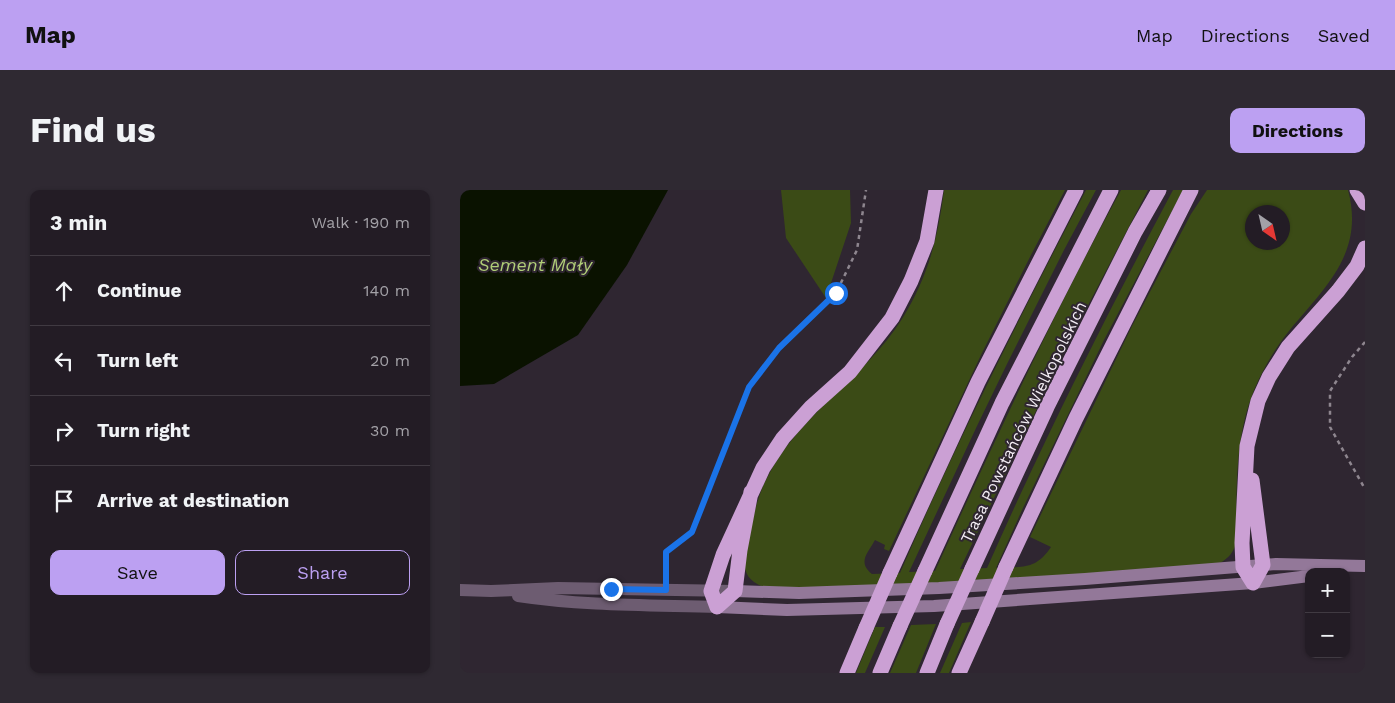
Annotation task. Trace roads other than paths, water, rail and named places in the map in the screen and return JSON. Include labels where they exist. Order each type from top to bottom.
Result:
[{"type":"highway","points":[[752,492],[740,550],[735,591],[717,608],[711,591],[723,555],[763,468],[783,438],[811,407],[850,372],[892,318],[911,281],[926,241],[936,190]]},
{"type":"highway","points":[[847,673],[890,573],[978,382],[1076,190]]},
{"type":"highway","name":"Trasa Powstańców Wielkopolskich","points":[[880,673],[1002,403],[1111,190]]},
{"type":"highway","name":"Trasa Powstańców Wielkopolskich","points":[[927,673],[947,624],[1047,408],[1135,232],[1159,190]]},
{"type":"highway","points":[[960,673],[1006,567],[1081,409],[1191,190]]},
{"type":"highway","points":[[1180,211],[1199,190]]},
{"type":"highway","points":[[1358,190],[1365,203]]},
{"type":"highway","points":[[1247,446],[1263,565],[1253,583],[1243,567],[1242,543],[1247,446],[1258,401],[1269,377],[1288,347],[1338,291],[1357,266],[1365,248]]},
{"type":"main road","points":[[735,591],[799,593],[939,588],[1276,564],[1365,568]]},
{"type":"main road","points":[[1350,570],[1365,568]]},
{"type":"main road","points":[[717,608],[787,610],[934,606],[1253,583],[1305,576]]},
{"type":"street","points":[[460,590],[491,591],[558,588],[735,591]]},
{"type":"street","points":[[491,591],[552,601],[717,608]]},
{"type":"water","name":"Sement Mały","points":[[460,190],[668,190],[627,265],[578,335],[494,384],[460,386]]}]
